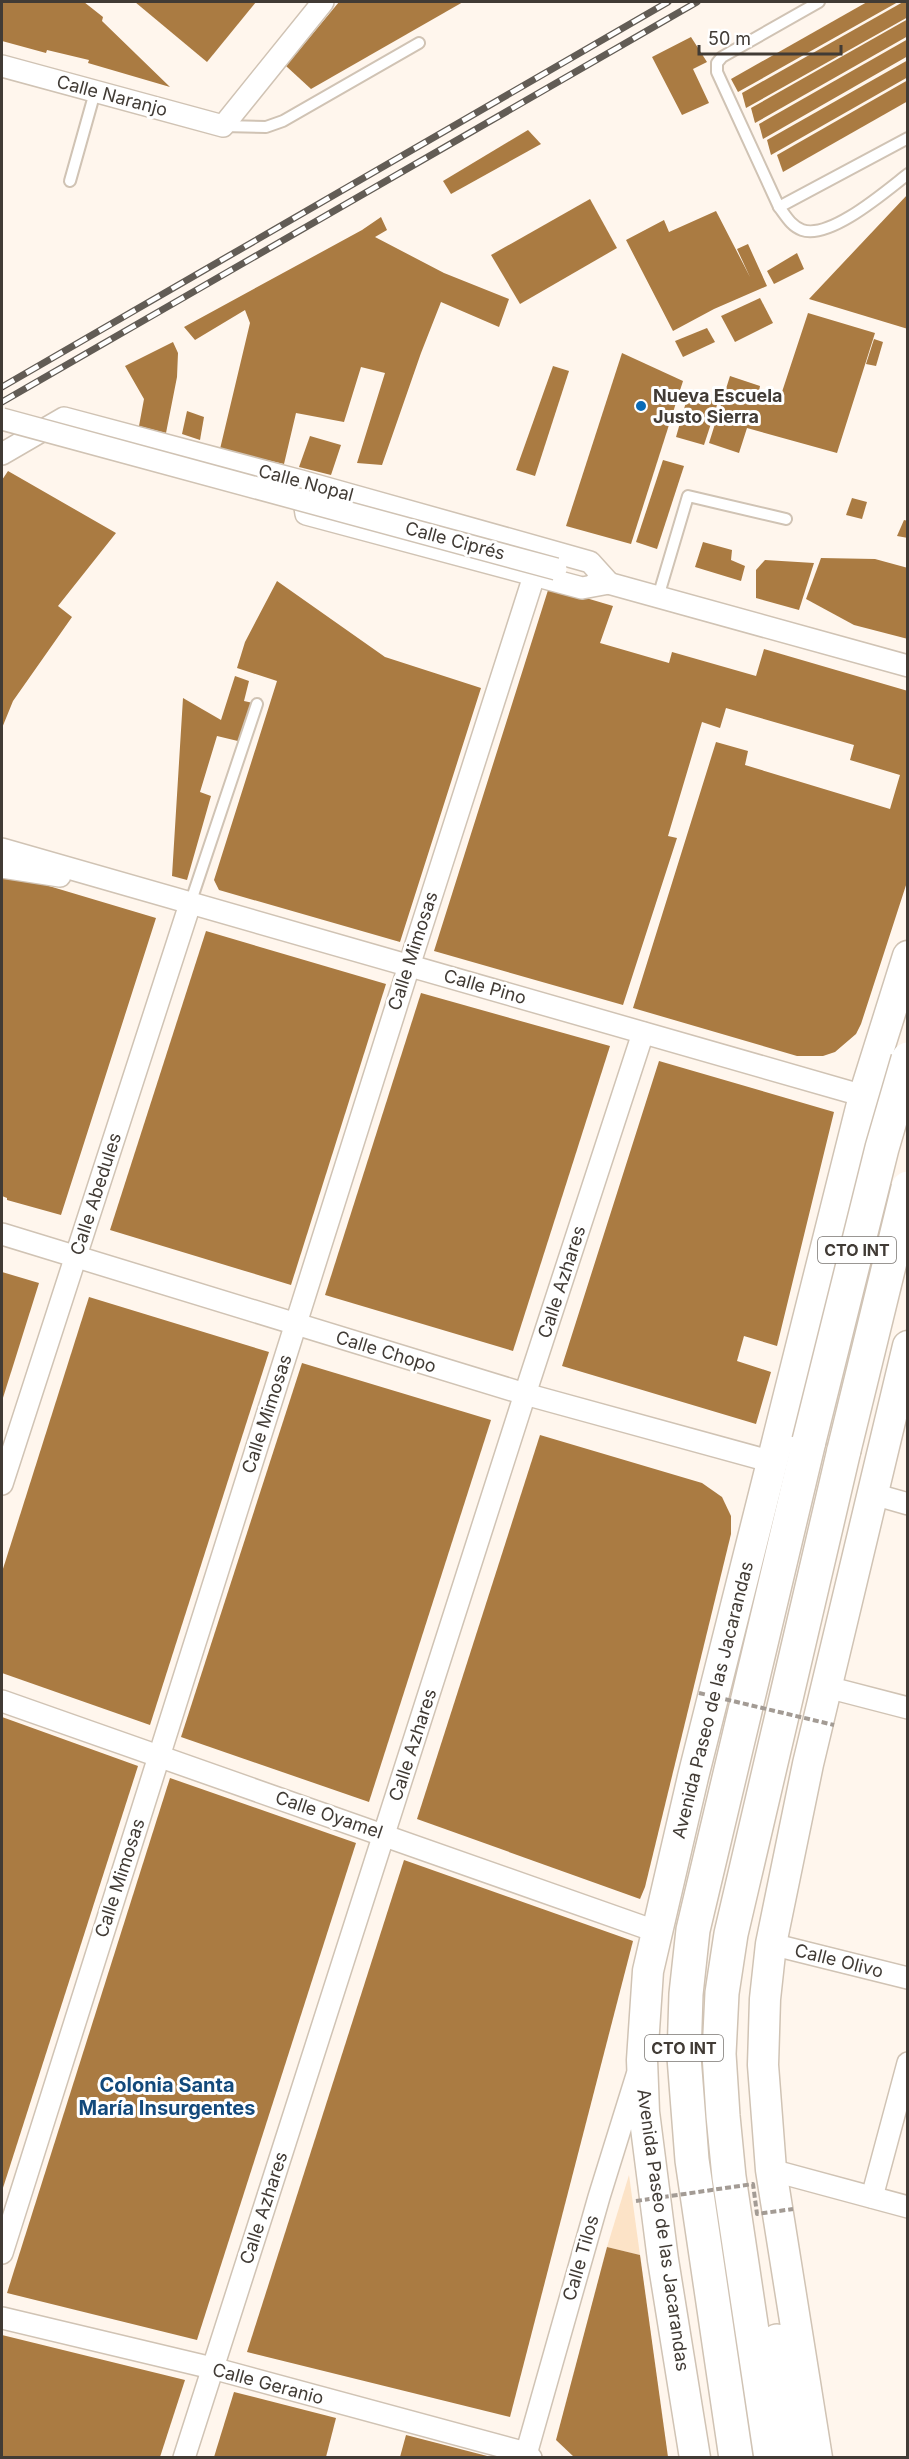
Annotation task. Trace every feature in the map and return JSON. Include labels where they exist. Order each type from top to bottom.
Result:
[{"type":"highway","name":"CTO INT","points":[[754,2453],[729,2408],[692,2160],[684,2057],[686,1994],[693,1930],[809,1441],[882,1148],[908,1059]]},
{"type":"highway","name":"CTO INT","points":[[754,2453],[763,2403],[729,2177],[719,2054],[722,1993],[731,1934],[908,1188]]},
{"type":"highway","points":[[747,2292],[776,2336],[796,2457]]},
{"type":"highway","points":[[713,2308],[710,2396],[716,2457]]},
{"type":"main road","name":"Avenida Paseo de las Jacarandas","points":[[695,2457],[663,2260],[644,2112],[642,2060],[648,1971],[656,1931],[864,1096],[907,958]]},
{"type":"main road","points":[[805,1332],[819,1323],[859,1324],[907,1347],[826,1687],[771,1944],[765,2000],[763,2065],[771,2170],[818,2457]]},
{"type":"street","points":[[223,126],[323,2]]},
{"type":"street","name":"Calle Naranjo","points":[[2,66],[223,126]]},
{"type":"street","name":"Calle Nopal","points":[[2,454],[64,418],[301,481],[590,562],[609,583]]},
{"type":"street","name":"Calle Ciprés","points":[[2,419],[556,568],[908,666]]},
{"type":"street","points":[[301,481],[306,514],[582,588],[609,583]]},
{"type":"street","name":"Calle Mimosas","points":[[2,2253],[534,576]]},
{"type":"street","points":[[2,838],[66,857],[76,872],[58,876],[2,867]]},
{"type":"street","name":"Calle Pino","points":[[2,849],[864,1096]]},
{"type":"street","name":"Calle Abedules","points":[[2,1484],[190,904]]},
{"type":"street","name":"Calle Azhares","points":[[184,2457],[643,1033]]},
{"type":"street","name":"Calle Chopo","points":[[2,1234],[525,1394],[773,1462]]},
{"type":"street","points":[[873,1494],[908,1504]]},
{"type":"street","points":[[826,1687],[908,1708]]},
{"type":"street","name":"Calle Oyamel","points":[[2,1701],[656,1931]]},
{"type":"street","name":"Calle Olivo","points":[[771,1944],[908,1978]]},
{"type":"street","name":"Calle Tilos","points":[[528,2456],[599,2197],[642,2060]]},
{"type":"street","points":[[872,2197],[908,2063]]},
{"type":"street","points":[[771,2170],[908,2207]]},
{"type":"street","name":"Calle Geranio","points":[[2,2318],[212,2368],[528,2456]]},
{"type":"lane","points":[[819,2],[722,57],[717,63],[717,72],[779,207],[793,225],[810,232],[824,230],[874,201],[908,174]]},
{"type":"lane","points":[[223,126],[266,127],[283,121],[419,43]]},
{"type":"lane","points":[[70,181],[95,92]]},
{"type":"lane","points":[[779,207],[908,138]]},
{"type":"lane","points":[[658,597],[688,496],[786,519]]},
{"type":"lane","points":[[190,904],[257,704]]},
{"type":"path","points":[[699,1694],[834,1725]]},
{"type":"path","points":[[636,2201],[753,2184],[757,2214],[793,2209]]},
{"type":"shaded area","points":[[629,2175],[640,2255],[607,2247]]},
{"type":"building","points":[[2,2],[84,2],[103,17],[102,21],[170,87],[88,63],[89,60],[47,50],[46,53],[2,41]]},
{"type":"building","points":[[135,2],[256,2],[207,62]]},
{"type":"building","points":[[339,2],[463,2],[311,89],[286,66]]},
{"type":"building","points":[[867,2],[898,2],[738,92],[731,79]]},
{"type":"building","points":[[903,2],[908,2],[908,17],[746,108],[742,93]]},
{"type":"building","points":[[908,19],[908,36],[755,123],[751,108]]},
{"type":"building","points":[[691,37],[707,62],[693,69],[709,103],[682,115],[652,57]]},
{"type":"building","points":[[908,39],[908,56],[763,139],[759,124]]},
{"type":"building","points":[[908,60],[908,77],[771,155],[767,140]]},
{"type":"building","points":[[908,80],[908,101],[783,172],[777,155]]},
{"type":"building","points":[[528,130],[541,144],[451,194],[443,181]]},
{"type":"building","points":[[908,194],[908,329],[809,299]]},
{"type":"building","points":[[590,199],[617,248],[520,304],[491,255]]},
{"type":"building","points":[[716,211],[750,277],[737,249],[748,244],[767,286],[714,309],[673,331],[626,240],[664,220],[669,232]]},
{"type":"building","points":[[381,217],[387,230],[375,237],[444,273],[509,299],[499,327],[441,302],[382,465],[357,463],[385,373],[361,367],[344,422],[296,413],[284,464],[220,449],[250,323],[245,310],[195,340],[184,327],[362,230]]},
{"type":"building","points":[[797,253],[804,269],[774,284],[767,271]]},
{"type":"building","points":[[760,298],[773,323],[735,342],[721,316]]},
{"type":"building","points":[[808,313],[875,333],[837,453],[747,428],[739,453],[709,443],[730,376],[760,386],[759,391],[780,398]]},
{"type":"building","points":[[707,328],[715,342],[683,357],[675,341]]},
{"type":"building","points":[[874,339],[883,342],[876,366],[866,364]]},
{"type":"building","points":[[173,342],[178,353],[177,377],[166,433],[139,426],[144,399],[125,366]]},
{"type":"building","points":[[622,353],[683,381],[631,544],[566,526]]},
{"type":"building","points":[[553,366],[569,371],[535,476],[516,470]]},
{"type":"building","points":[[688,395],[718,402],[704,445],[676,437]]},
{"type":"building","points":[[187,411],[204,417],[200,440],[182,434]]},
{"type":"building","points":[[310,436],[341,445],[331,475],[299,467]]},
{"type":"building","points":[[663,460],[684,466],[657,549],[636,542]]},
{"type":"building","points":[[8,471],[116,533],[58,606],[72,617],[13,701],[2,728],[2,480]]},
{"type":"building","points":[[852,498],[867,502],[862,519],[846,515]]},
{"type":"building","points":[[904,520],[908,521],[908,538],[897,536]]},
{"type":"building","points":[[703,542],[732,550],[731,560],[745,566],[741,581],[695,567]]},
{"type":"building","points":[[821,558],[875,559],[908,568],[908,639],[854,625],[806,599]]},
{"type":"building","points":[[765,560],[814,563],[799,610],[756,598],[756,570]]},
{"type":"building","points":[[277,581],[385,657],[481,688],[400,942],[219,890],[214,880],[277,681],[237,668],[245,642]]},
{"type":"building","points":[[549,587],[613,606],[600,643],[669,663],[672,652],[756,676],[764,649],[908,691],[908,879],[861,1024],[856,1034],[835,1052],[823,1056],[797,1056],[633,1008],[716,742],[748,751],[745,765],[890,809],[900,775],[850,760],[854,745],[726,708],[720,728],[702,722],[668,836],[677,838],[623,1005],[434,951]]},
{"type":"building","points":[[235,676],[249,681],[244,701],[253,703],[242,742],[217,736],[200,792],[211,796],[187,880],[172,876],[183,698],[221,720]]},
{"type":"building","points":[[2,872],[156,918],[61,1215],[7,1200],[2,1196]]},
{"type":"building","points":[[206,931],[386,984],[291,1285],[110,1230]]},
{"type":"building","points":[[421,993],[610,1046],[513,1351],[325,1295]]},
{"type":"building","points":[[659,1061],[834,1112],[777,1346],[744,1336],[737,1361],[771,1372],[756,1424],[562,1366]]},
{"type":"building","points":[[2,1272],[39,1283],[2,1401]]},
{"type":"building","points":[[89,1297],[269,1352],[150,1725],[2,1673],[2,1572]]},
{"type":"building","points":[[302,1363],[491,1420],[369,1802],[181,1737]]},
{"type":"building","points":[[540,1435],[702,1483],[722,1497],[731,1516],[731,1534],[645,1887],[640,1899],[417,1819]]},
{"type":"building","points":[[2,1717],[138,1766],[2,2191]]},
{"type":"building","points":[[170,1778],[356,1843],[197,2340],[7,2293]]},
{"type":"building","points":[[404,1860],[633,1941],[510,2417],[247,2352]]},
{"type":"building","points":[[607,2247],[640,2255],[668,2457],[574,2457],[556,2440]]},
{"type":"building","points":[[2,2335],[185,2380],[160,2457],[2,2457]]},
{"type":"building","points":[[234,2392],[336,2418],[326,2457],[214,2457]]},
{"type":"building","points":[[406,2435],[491,2457],[400,2457]]},
{"type":"railway","points":[[2,387],[668,2]]},
{"type":"railway","points":[[2,402],[697,2]]},
{"type":"place","name":"Nueva Escuela Justo Sierra","points":[[641,406]]},
{"type":"district","name":"Colonia Santa María Insurgentes","points":[[167,2096]]}]
